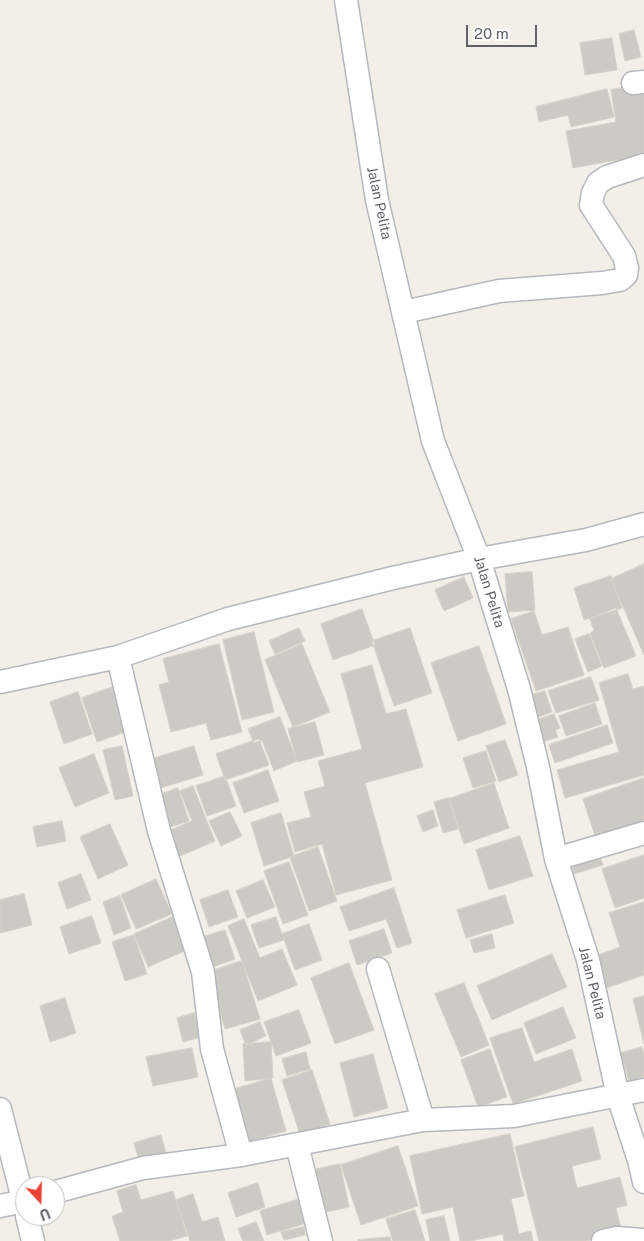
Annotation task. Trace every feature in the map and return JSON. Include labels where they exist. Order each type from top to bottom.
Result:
[{"type":"street","name":"Jalan Pelita","points":[[346,0],[377,200],[433,441],[479,559],[519,689],[538,766],[556,859],[588,960],[618,1096],[639,1160],[644,1182]]},
{"type":"street","points":[[404,312],[499,291],[620,280],[626,274],[628,268],[624,256],[591,205],[593,193],[598,183],[607,177],[644,165]]},
{"type":"street","points":[[0,682],[118,657],[228,619],[393,578],[479,559],[586,540],[644,524]]},
{"type":"street","points":[[118,657],[159,832],[202,972],[212,1048],[241,1155]]},
{"type":"street","points":[[556,859],[644,833]]},
{"type":"street","points":[[378,969],[423,1120]]},
{"type":"street","points":[[65,1189],[142,1168],[241,1155],[423,1120],[514,1116],[644,1090]]},
{"type":"street","points":[[0,1109],[17,1176]]},
{"type":"street","points":[[298,1144],[321,1241]]},
{"type":"street","points":[[0,1206],[15,1206]]},
{"type":"street","points":[[30,1226],[33,1241]]},
{"type":"street","points":[[603,1241],[617,1238],[644,1240]]},
{"type":"building","points":[[634,30],[641,57],[625,61],[619,34]]},
{"type":"building","points":[[612,38],[617,70],[585,75],[580,43]]},
{"type":"building","points":[[644,84],[644,155],[573,168],[566,131],[616,122],[611,90]]},
{"type":"building","points":[[607,89],[614,117],[571,127],[568,115],[539,122],[536,107]]},
{"type":"building","points":[[644,564],[644,655],[611,579]]},
{"type":"building","points":[[532,572],[535,610],[508,612],[505,574]]},
{"type":"building","points":[[611,576],[622,608],[584,620],[574,588]]},
{"type":"building","points":[[464,577],[473,598],[444,611],[435,590]]},
{"type":"building","points":[[616,608],[636,656],[604,668],[590,633],[594,631],[590,619]]},
{"type":"building","points":[[362,609],[375,645],[333,660],[321,624]]},
{"type":"building","points":[[534,611],[542,635],[568,627],[584,675],[536,691],[511,619]]},
{"type":"building","points":[[299,628],[305,641],[275,654],[269,641]]},
{"type":"building","points":[[410,628],[432,693],[394,706],[372,641]]},
{"type":"building","points":[[254,632],[274,712],[242,720],[223,640]]},
{"type":"building","points":[[589,634],[602,666],[588,672],[575,639]]},
{"type":"building","points":[[219,644],[242,732],[211,740],[206,723],[171,732],[159,685],[169,682],[163,659]]},
{"type":"building","points":[[302,644],[330,712],[293,727],[265,660]]},
{"type":"building","points":[[479,646],[506,724],[458,741],[431,663]]},
{"type":"building","points":[[372,665],[386,714],[406,709],[423,767],[365,783],[392,880],[336,895],[322,844],[295,852],[287,823],[311,817],[304,792],[325,786],[318,761],[362,749],[341,674]]},
{"type":"building","points":[[628,674],[633,689],[644,686],[644,775],[565,798],[557,770],[619,752],[599,683]]},
{"type":"building","points":[[591,677],[599,700],[556,713],[548,691]]},
{"type":"building","points":[[118,685],[133,729],[97,742],[82,698]]},
{"type":"building","points":[[545,691],[552,712],[533,719],[525,697]]},
{"type":"building","points":[[78,692],[92,734],[64,744],[50,702]]},
{"type":"building","points":[[595,703],[602,724],[566,736],[559,716]]},
{"type":"building","points":[[554,714],[560,728],[555,730],[558,737],[536,744],[529,723]]},
{"type":"building","points":[[280,717],[297,761],[274,771],[262,740],[254,743],[248,729]]},
{"type":"building","points":[[315,722],[324,755],[297,762],[288,729]]},
{"type":"building","points":[[607,725],[613,743],[555,763],[549,745]]},
{"type":"building","points":[[259,739],[269,765],[225,780],[216,754]]},
{"type":"building","points":[[505,740],[518,775],[499,782],[486,746]]},
{"type":"building","points":[[122,746],[133,796],[115,800],[103,750]]},
{"type":"building","points":[[194,746],[203,775],[154,790],[145,761]]},
{"type":"building","points":[[486,751],[496,781],[473,788],[463,758]]},
{"type":"building","points":[[94,754],[109,793],[75,807],[59,768]]},
{"type":"building","points":[[268,770],[279,801],[244,813],[233,783]]},
{"type":"building","points":[[225,776],[236,806],[207,816],[196,786]]},
{"type":"building","points":[[644,778],[644,829],[598,845],[583,799]]},
{"type":"building","points":[[494,783],[509,828],[464,844],[449,799]]},
{"type":"building","points":[[193,786],[215,841],[178,857],[168,831],[192,821],[180,791]]},
{"type":"building","points":[[178,788],[189,821],[167,828],[156,796]]},
{"type":"building","points":[[449,798],[458,829],[443,833],[434,802]]},
{"type":"building","points":[[433,810],[438,826],[423,832],[417,816]]},
{"type":"building","points":[[230,812],[242,836],[221,846],[209,821]]},
{"type":"building","points":[[281,813],[294,856],[264,866],[251,823]]},
{"type":"building","points":[[62,821],[66,841],[37,847],[33,827]]},
{"type":"building","points":[[110,824],[128,865],[98,879],[80,837]]},
{"type":"building","points":[[520,836],[533,876],[489,890],[476,850]]},
{"type":"building","points":[[318,847],[337,901],[309,911],[290,857]]},
{"type":"building","points":[[597,848],[603,865],[574,874],[569,857]]},
{"type":"building","points":[[644,855],[644,898],[615,908],[602,869]]},
{"type":"building","points":[[289,862],[308,915],[283,924],[264,871]]},
{"type":"building","points":[[81,874],[91,900],[67,909],[58,883]]},
{"type":"building","points":[[156,879],[172,914],[136,929],[121,895]]},
{"type":"building","points":[[263,880],[275,907],[247,918],[236,891]]},
{"type":"building","points":[[394,888],[412,943],[397,948],[386,919],[349,931],[340,907]]},
{"type":"building","points":[[228,890],[238,917],[209,927],[200,900]]},
{"type":"building","points":[[24,894],[32,925],[0,933],[0,900]]},
{"type":"building","points":[[505,895],[514,923],[466,938],[457,910]]},
{"type":"building","points":[[120,896],[131,928],[114,935],[103,902]]},
{"type":"building","points":[[644,902],[644,975],[603,989],[593,957],[620,947],[609,913]]},
{"type":"building","points":[[92,916],[101,943],[69,954],[60,927]]},
{"type":"building","points":[[175,916],[189,949],[148,967],[134,934]]},
{"type":"building","points":[[276,917],[284,940],[259,948],[251,925]]},
{"type":"building","points":[[244,919],[260,958],[282,949],[297,985],[258,1001],[228,926]]},
{"type":"building","points":[[309,924],[322,960],[295,970],[282,934]]},
{"type":"building","points":[[384,929],[392,953],[357,965],[349,941]]},
{"type":"building","points":[[225,930],[235,959],[210,968],[200,938]]},
{"type":"building","points":[[492,934],[495,948],[474,953],[470,940]]},
{"type":"building","points":[[134,935],[147,974],[125,981],[112,942]]},
{"type":"building","points":[[552,954],[567,987],[492,1020],[477,986]]},
{"type":"building","points":[[242,961],[260,1019],[225,1029],[208,972]]},
{"type":"building","points":[[349,963],[374,1030],[335,1044],[311,978]]},
{"type":"building","points":[[464,983],[489,1045],[461,1057],[435,994]]},
{"type":"building","points":[[644,996],[644,1044],[633,999]]},
{"type":"building","points":[[65,998],[76,1033],[50,1042],[40,1006]]},
{"type":"building","points":[[563,1007],[576,1038],[536,1054],[524,1023]]},
{"type":"building","points":[[299,1010],[311,1043],[276,1056],[264,1022]]},
{"type":"building","points":[[194,1013],[201,1037],[183,1042],[177,1018]]},
{"type":"building","points":[[260,1022],[266,1036],[246,1045],[240,1030]]},
{"type":"building","points":[[522,1028],[534,1062],[572,1049],[582,1081],[513,1104],[490,1038]]},
{"type":"building","points":[[271,1042],[273,1078],[245,1081],[243,1044]]},
{"type":"building","points":[[642,1047],[644,1077],[629,1081],[621,1053]]},
{"type":"building","points":[[192,1048],[198,1077],[153,1086],[146,1057]]},
{"type":"building","points":[[490,1049],[507,1097],[478,1107],[461,1060]]},
{"type":"building","points":[[306,1052],[310,1069],[287,1076],[282,1059]]},
{"type":"building","points":[[373,1054],[388,1108],[354,1117],[340,1063]]},
{"type":"building","points":[[312,1070],[330,1124],[300,1134],[282,1080]]},
{"type":"building","points":[[271,1078],[286,1131],[248,1142],[232,1090]]},
{"type":"building","points":[[593,1127],[601,1159],[572,1166],[577,1188],[620,1177],[627,1205],[616,1208],[622,1232],[586,1241],[539,1241],[515,1147]]},
{"type":"building","points":[[510,1134],[524,1196],[511,1199],[519,1234],[531,1231],[533,1241],[504,1241],[503,1234],[471,1241],[460,1241],[453,1207],[422,1214],[410,1156]]},
{"type":"building","points":[[161,1135],[166,1153],[139,1161],[134,1143]]},
{"type":"building","points":[[398,1146],[418,1206],[361,1225],[341,1165]]},
{"type":"building","points":[[340,1164],[349,1207],[317,1214],[309,1171]]},
{"type":"building","points":[[258,1183],[265,1207],[236,1217],[228,1193]]},
{"type":"building","points":[[136,1185],[141,1200],[173,1191],[187,1236],[169,1241],[120,1241],[112,1216],[123,1212],[117,1191]]},
{"type":"building","points":[[193,1194],[202,1222],[218,1217],[225,1241],[190,1241],[176,1200]]},
{"type":"building","points":[[300,1199],[307,1223],[267,1235],[260,1211]]},
{"type":"building","points":[[415,1210],[425,1241],[393,1241],[386,1219]]},
{"type":"building","points":[[444,1216],[450,1241],[430,1241],[426,1220]]},
{"type":"building","points":[[256,1222],[264,1241],[243,1241],[238,1229]]},
{"type":"building","points":[[304,1227],[305,1235],[284,1240],[281,1232]]},
{"type":"building","points":[[390,1237],[391,1241],[358,1241],[358,1240]]}]
